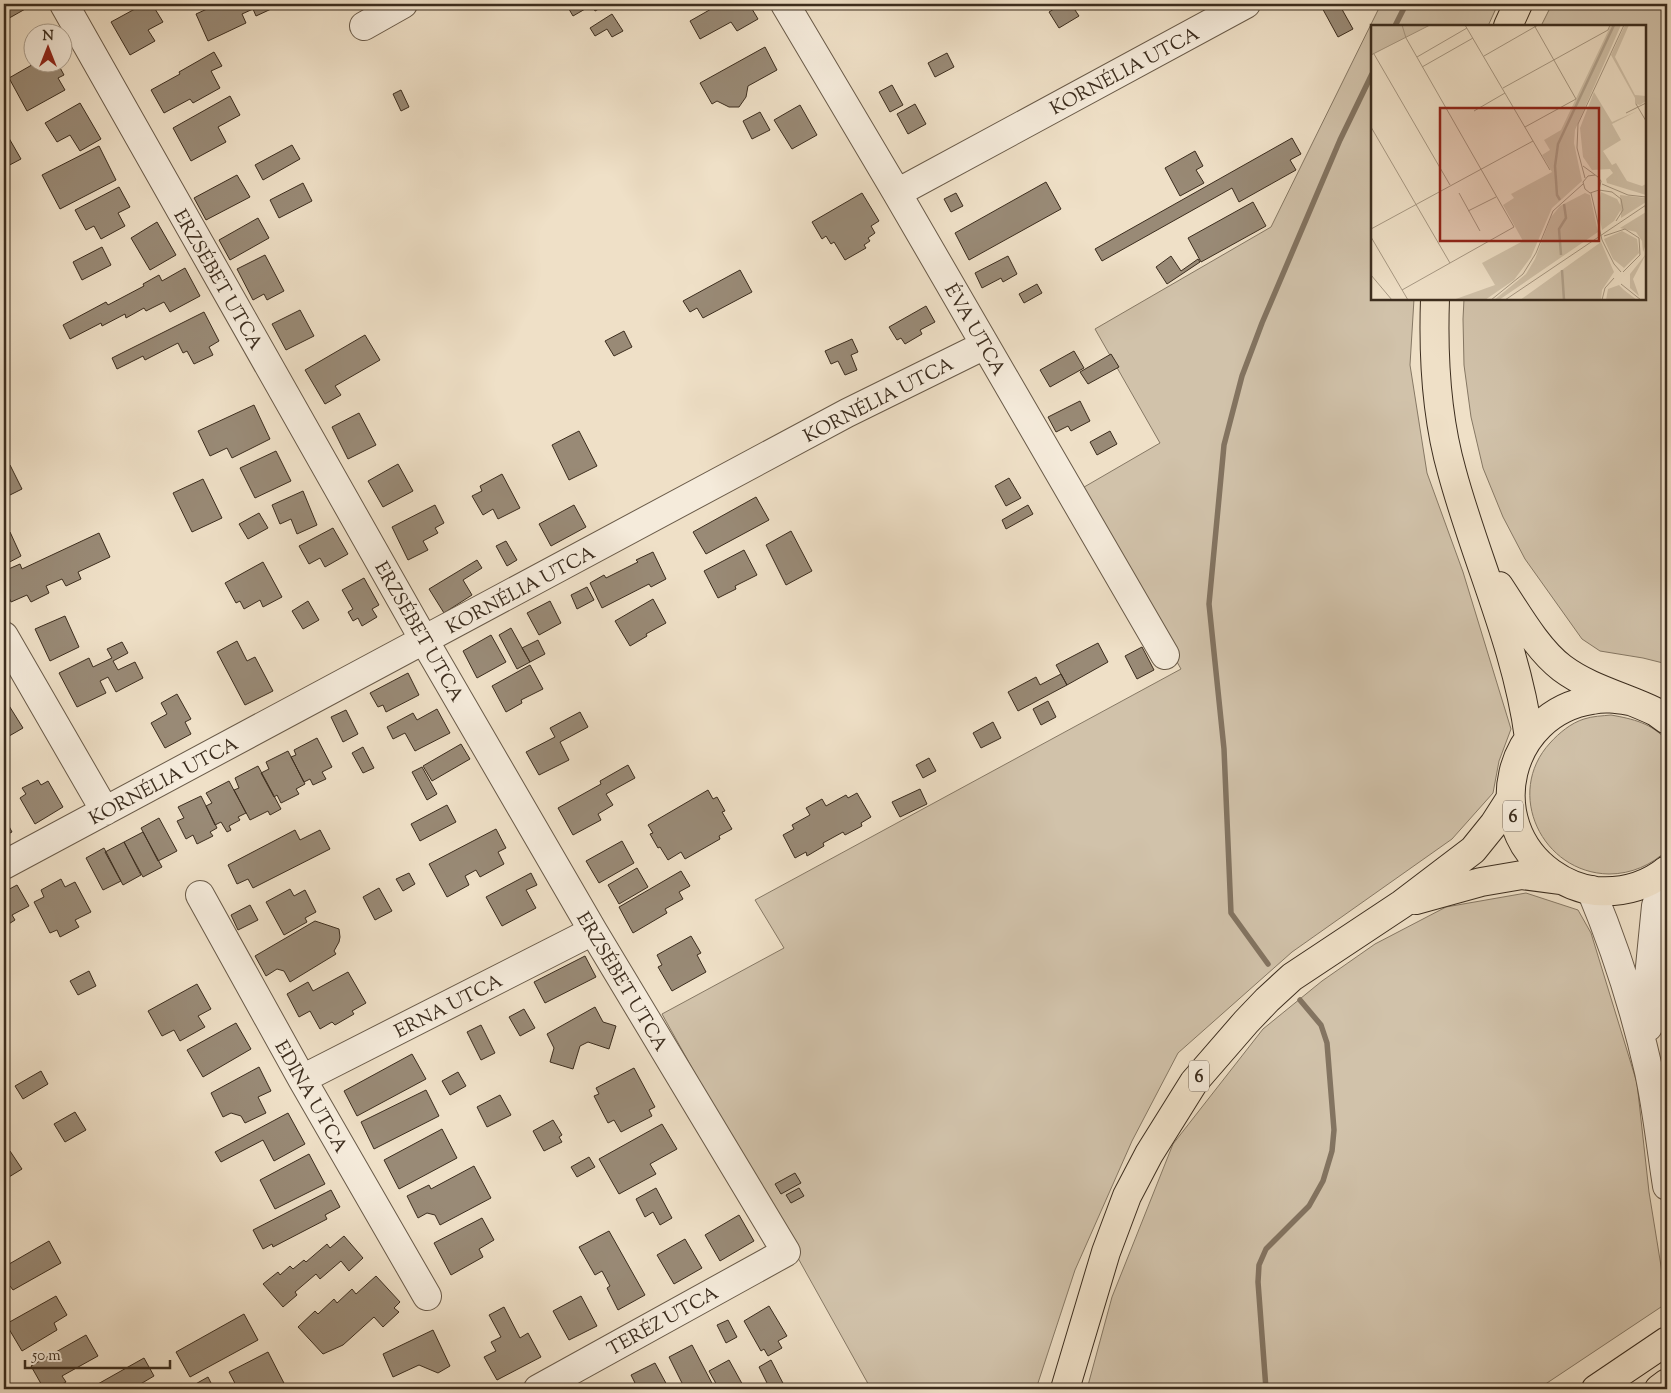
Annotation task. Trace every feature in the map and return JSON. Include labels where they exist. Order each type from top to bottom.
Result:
[{"type":"main road","points":[[1508,25],[1518,4]]},
{"type":"main road","name":"6","points":[[1435,300],[1434,340],[1442,423],[1454,478],[1516,670],[1526,712],[1529,738]]},
{"type":"main road","name":"6","points":[[1480,558],[1524,625],[1547,654],[1562,668],[1581,680],[1656,712],[1667,720]]},
{"type":"main road","name":"6","points":[[1630,701],[1612,698],[1574,704],[1557,712],[1542,724],[1529,738],[1514,767],[1510,799],[1514,823],[1525,846],[1540,865],[1571,885],[1605,892],[1631,888],[1655,879],[1667,871]]},
{"type":"main road","name":"6","points":[[1065,1389],[1106,1252],[1127,1196],[1149,1154],[1194,1082],[1246,1022],[1292,977],[1402,904],[1473,850],[1494,824],[1510,799]]},
{"type":"main road","name":"6","points":[[1402,904],[1481,882],[1522,875],[1561,880]]},
{"type":"main road","points":[[1596,1389],[1667,1341]]},
{"type":"main road","points":[[1658,1389],[1667,1383]]},
{"type":"street","name":"ERZSÉBET UTCA","points":[[64,4],[424,640],[593,931],[786,1252]]},
{"type":"street","points":[[364,26],[403,4]]},
{"type":"street","name":"ÉVA UTCA","points":[[785,4],[1165,655]]},
{"type":"street","name":"KORNÉLIA UTCA","points":[[897,193],[1246,4]]},
{"type":"street","name":"KORNÉLIA UTCA","points":[[4,865],[846,413],[985,345]]},
{"type":"street","points":[[4,636],[104,811]]},
{"type":"street","points":[[1649,1073],[1648,987],[1656,906],[1667,871]]},
{"type":"street","points":[[1591,890],[1625,981],[1649,1073],[1667,1186]]},
{"type":"street","name":"EDINA UTCA","points":[[200,895],[302,1079],[427,1296]]},
{"type":"street","name":"ERNA UTCA","points":[[302,1079],[593,931]]},
{"type":"street","name":"TERÉZ UTCA","points":[[538,1389],[786,1252]]},
{"type":"shaded area","points":[[1381,4],[1498,4],[1488,25],[1371,25],[1371,300],[1414,300],[1410,365],[1427,473],[1463,572],[1511,729],[1499,761],[1493,793],[1452,839],[1292,952],[1178,1053],[1132,1141],[1075,1270],[1036,1389],[871,1389],[662,1014],[784,948],[755,900],[1181,669],[1079,490],[1160,443],[1095,329],[1271,227]]},
{"type":"shaded area","points":[[1552,4],[1667,4],[1667,664],[1600,651],[1582,639],[1525,559],[1503,517],[1483,468],[1471,417],[1464,365],[1464,300],[1646,300],[1646,25],[1542,25]]},
{"type":"shaded area","points":[[1611,715],[1634,720],[1648,726],[1667,741],[1667,850],[1641,868],[1617,874],[1585,870],[1565,860],[1549,845],[1537,827],[1531,806],[1530,784],[1537,763],[1550,743],[1561,732],[1584,719]]},
{"type":"shaded area","points":[[1526,893],[1578,910],[1591,933],[1637,1083],[1649,1192],[1667,1303],[1538,1389],[1087,1389],[1112,1297],[1173,1144],[1263,1029],[1322,981],[1375,944],[1446,907]]},
{"type":"shaded area","points":[[1667,929],[1667,1063],[1665,1052],[1665,935]]},
{"type":"building","points":[[4,4],[25,4],[27,8],[4,21]]},
{"type":"building","points":[[144,4],[152,4],[163,22],[148,30],[155,41],[130,55],[111,22]]},
{"type":"building","points":[[218,4],[282,4],[256,16],[253,9],[242,14],[246,23],[208,41],[196,14]]},
{"type":"building","points":[[566,4],[608,4],[595,11],[592,5],[573,16]]},
{"type":"building","points":[[720,4],[749,4],[758,19],[737,31],[731,22],[700,39],[690,21]]},
{"type":"building","points":[[1062,4],[1071,4],[1079,16],[1059,28],[1049,12]]},
{"type":"building","points":[[1320,4],[1339,4],[1353,29],[1338,37]]},
{"type":"building","points":[[612,14],[623,31],[612,37],[607,29],[595,36],[590,28]]},
{"type":"building","points":[[765,47],[777,70],[748,86],[746,97],[739,107],[729,107],[717,101],[712,104],[700,83]]},
{"type":"building","points":[[214,52],[222,66],[211,71],[220,88],[193,103],[190,99],[164,113],[151,90]]},
{"type":"building","points":[[947,53],[954,67],[935,77],[928,63]]},
{"type":"building","points":[[22,71],[62,72],[64,75],[58,78],[65,90],[27,111],[9,78]]},
{"type":"building","points":[[892,85],[903,105],[890,112],[879,92]]},
{"type":"building","points":[[401,90],[409,107],[401,111],[393,94]]},
{"type":"building","points":[[230,96],[240,115],[218,127],[226,142],[191,161],[173,128]]},
{"type":"building","points":[[80,103],[101,139],[80,151],[70,135],[57,142],[45,123]]},
{"type":"building","points":[[915,104],[926,124],[908,134],[897,114]]},
{"type":"building","points":[[800,105],[817,135],[792,149],[774,120]]},
{"type":"building","points":[[760,112],[770,130],[752,139],[743,121]]},
{"type":"building","points":[[6,133],[21,159],[4,168],[4,134]]},
{"type":"building","points":[[1292,138],[1301,154],[1290,160],[1296,170],[1239,202],[1232,188],[1102,261],[1095,249]]},
{"type":"building","points":[[292,145],[300,159],[263,180],[255,165]]},
{"type":"building","points":[[99,146],[116,180],[60,209],[42,175]]},
{"type":"building","points":[[1195,151],[1203,166],[1196,170],[1204,183],[1180,196],[1165,168]]},
{"type":"building","points":[[237,175],[250,197],[206,220],[194,198]]},
{"type":"building","points":[[1046,182],[1061,209],[969,260],[955,233]]},
{"type":"building","points":[[303,183],[312,201],[279,218],[270,200]]},
{"type":"building","points":[[119,187],[130,207],[118,213],[125,226],[101,239],[94,226],[86,230],[75,210]]},
{"type":"building","points":[[862,193],[879,221],[871,226],[875,233],[868,238],[870,241],[864,245],[866,248],[845,260],[834,242],[831,244],[826,236],[822,239],[812,222]]},
{"type":"building","points":[[956,193],[963,206],[951,212],[944,199]]},
{"type":"building","points":[[1253,202],[1266,226],[1201,262],[1188,238]]},
{"type":"building","points":[[258,218],[269,238],[230,260],[219,240]]},
{"type":"building","points":[[157,222],[176,255],[150,270],[131,238]]},
{"type":"building","points":[[102,247],[111,265],[82,280],[73,262]]},
{"type":"building","points":[[265,255],[284,291],[267,300],[264,294],[253,300],[237,269]]},
{"type":"building","points":[[1008,256],[1017,274],[1003,282],[1001,278],[982,288],[975,273]]},
{"type":"building","points":[[1171,256],[1181,271],[1198,259],[1200,262],[1167,284],[1156,267]]},
{"type":"building","points":[[185,268],[200,296],[170,312],[164,302],[146,311],[144,308],[126,318],[125,314],[102,326],[101,323],[70,339],[63,325],[106,302],[108,305],[144,286],[143,284],[159,275],[162,281]]},
{"type":"building","points":[[740,270],[752,292],[703,318],[697,308],[690,312],[683,301]]},
{"type":"building","points":[[1037,284],[1042,293],[1024,303],[1019,294]]},
{"type":"building","points":[[926,306],[935,322],[920,330],[922,334],[905,344],[901,338],[897,340],[889,327]]},
{"type":"building","points":[[300,310],[314,336],[286,350],[272,324]]},
{"type":"building","points":[[204,312],[219,341],[209,347],[213,355],[194,364],[187,351],[183,353],[178,343],[145,360],[143,356],[117,369],[112,358]]},
{"type":"building","points":[[624,331],[632,347],[614,356],[605,341]]},
{"type":"building","points":[[365,335],[380,360],[335,386],[341,395],[325,404],[305,370]]},
{"type":"building","points":[[852,339],[858,352],[851,355],[857,370],[845,375],[838,361],[831,364],[825,351]]},
{"type":"building","points":[[1074,351],[1084,368],[1050,387],[1040,370]]},
{"type":"building","points":[[1111,354],[1119,367],[1088,384],[1080,372]]},
{"type":"building","points":[[1080,401],[1090,421],[1071,431],[1068,426],[1056,432],[1048,417]]},
{"type":"building","points":[[254,405],[270,439],[232,458],[227,448],[210,456],[198,431]]},
{"type":"building","points":[[359,413],[376,445],[348,459],[332,427]]},
{"type":"building","points":[[579,431],[597,466],[569,480],[552,445]]},
{"type":"building","points":[[1110,431],[1117,444],[1097,455],[1090,442]]},
{"type":"building","points":[[276,451],[291,481],[255,498],[240,468]]},
{"type":"building","points":[[398,464],[413,491],[383,507],[368,481]]},
{"type":"building","points":[[10,465],[22,489],[4,498],[4,469]]},
{"type":"building","points":[[502,474],[520,508],[498,519],[493,509],[483,515],[472,496],[482,491],[480,486]]},
{"type":"building","points":[[1009,478],[1021,498],[1006,506],[995,486]]},
{"type":"building","points":[[203,479],[222,518],[192,532],[173,493]]},
{"type":"building","points":[[303,491],[317,525],[297,534],[291,519],[280,524],[272,505]]},
{"type":"building","points":[[756,497],[769,520],[706,554],[693,532]]},
{"type":"building","points":[[435,505],[444,523],[435,528],[438,533],[423,541],[428,550],[408,560],[392,527]]},
{"type":"building","points":[[574,505],[586,527],[551,546],[539,524]]},
{"type":"building","points":[[1028,505],[1033,514],[1006,529],[1002,520]]},
{"type":"building","points":[[259,513],[268,528],[248,539],[239,524]]},
{"type":"building","points":[[333,528],[348,554],[325,567],[320,558],[309,564],[299,546]]},
{"type":"building","points":[[791,531],[812,571],[786,585],[766,545]]},
{"type":"building","points":[[10,532],[21,556],[4,565],[4,535]]},
{"type":"building","points":[[99,533],[110,557],[78,572],[81,579],[66,586],[62,579],[46,586],[49,593],[31,602],[27,595],[11,602],[4,586],[4,571],[20,564],[22,569]]},
{"type":"building","points":[[506,541],[517,560],[507,566],[496,546]]},
{"type":"building","points":[[744,550],[757,575],[735,586],[736,589],[718,598],[704,571]]},
{"type":"building","points":[[653,552],[666,579],[651,587],[649,584],[602,608],[590,583],[604,575],[606,578]]},
{"type":"building","points":[[477,560],[482,568],[463,580],[472,595],[444,613],[429,589]]},
{"type":"building","points":[[263,562],[282,597],[263,607],[260,600],[244,609],[240,601],[236,603],[225,583]]},
{"type":"building","points":[[364,578],[379,605],[372,609],[377,617],[362,626],[358,618],[353,621],[348,612],[353,609],[342,590]]},
{"type":"building","points":[[587,587],[594,600],[577,609],[571,595]]},
{"type":"building","points":[[653,599],[666,623],[630,646],[615,621]]},
{"type":"building","points":[[308,601],[319,620],[303,629],[292,611]]},
{"type":"building","points":[[550,601],[561,623],[539,635],[527,613]]},
{"type":"building","points":[[65,616],[79,647],[50,661],[35,629]]},
{"type":"building","points":[[511,628],[530,662],[517,669],[499,635]]},
{"type":"building","points":[[491,635],[506,662],[477,678],[463,651]]},
{"type":"building","points":[[538,640],[545,654],[530,662],[522,648]]},
{"type":"building","points":[[237,641],[247,661],[255,657],[273,691],[245,705],[217,652]]},
{"type":"building","points":[[122,642],[128,653],[113,661],[118,670],[135,662],[143,678],[116,692],[108,677],[100,681],[106,693],[77,707],[59,673],[89,658],[93,667],[112,658],[107,649]]},
{"type":"building","points":[[1098,643],[1108,662],[1067,685],[1056,665]]},
{"type":"building","points":[[1142,647],[1154,670],[1137,679],[1125,656]]},
{"type":"building","points":[[530,665],[543,689],[521,700],[522,703],[506,712],[492,686]]},
{"type":"building","points":[[408,673],[419,695],[386,712],[383,705],[378,707],[370,693]]},
{"type":"building","points":[[1061,674],[1067,685],[1018,711],[1008,692],[1036,677],[1040,685]]},
{"type":"building","points":[[177,694],[191,719],[185,722],[191,734],[165,748],[151,723],[167,714],[161,703]]},
{"type":"building","points":[[1048,701],[1056,717],[1041,725],[1033,709]]},
{"type":"building","points":[[8,704],[23,728],[4,739],[4,706]]},
{"type":"building","points":[[437,709],[450,733],[415,751],[405,733],[393,739],[387,727],[413,713],[417,720]]},
{"type":"building","points":[[346,710],[358,734],[343,742],[331,717]]},
{"type":"building","points":[[580,712],[588,727],[560,742],[569,760],[539,775],[526,752],[555,737],[550,728]]},
{"type":"building","points":[[993,722],[1001,738],[981,748],[973,733]]},
{"type":"building","points":[[317,738],[332,767],[322,772],[326,779],[313,785],[310,779],[304,782],[291,757],[296,755],[294,750]]},
{"type":"building","points":[[461,744],[470,759],[432,781],[423,766]]},
{"type":"building","points":[[363,747],[374,768],[363,773],[352,753]]},
{"type":"building","points":[[288,751],[305,784],[296,789],[299,794],[281,803],[277,795],[274,797],[261,773],[269,769],[266,762]]},
{"type":"building","points":[[929,758],[936,771],[923,778],[916,765]]},
{"type":"building","points":[[628,765],[635,778],[606,794],[613,805],[598,814],[601,820],[573,835],[558,808],[601,784],[600,781]]},
{"type":"building","points":[[258,766],[281,809],[270,815],[268,811],[250,820],[234,790],[239,788],[235,778]]},
{"type":"building","points":[[422,767],[437,794],[427,800],[412,772]]},
{"type":"building","points":[[38,780],[41,785],[48,781],[63,807],[35,824],[20,798],[26,794],[22,788]]},
{"type":"building","points":[[229,781],[246,813],[238,817],[240,820],[229,826],[231,830],[227,832],[221,822],[215,825],[206,806],[212,803],[206,793]]},
{"type":"building","points":[[920,789],[927,804],[900,817],[892,802]]},
{"type":"building","points":[[708,790],[713,799],[717,797],[725,811],[722,812],[732,829],[719,836],[720,839],[685,859],[681,852],[668,860],[650,834],[653,833],[648,825]]},
{"type":"building","points":[[857,793],[871,817],[861,823],[862,826],[845,835],[843,832],[823,843],[824,846],[807,856],[806,852],[795,858],[783,835],[794,829],[792,825],[810,815],[806,808],[822,799],[826,806],[846,795],[848,798]]},
{"type":"building","points":[[201,796],[217,828],[210,832],[213,836],[197,844],[193,835],[186,839],[177,821],[184,818],[178,807]]},
{"type":"building","points":[[447,805],[456,822],[420,841],[411,824]]},
{"type":"building","points":[[4,817],[12,832],[4,836]]},
{"type":"building","points":[[159,818],[177,851],[158,861],[141,828]]},
{"type":"building","points":[[496,829],[506,848],[498,852],[504,864],[480,877],[476,870],[465,876],[469,885],[447,897],[429,864]]},
{"type":"building","points":[[295,830],[300,840],[320,830],[330,849],[253,888],[248,879],[237,884],[228,865]]},
{"type":"building","points":[[143,832],[162,867],[143,877],[124,842]]},
{"type":"building","points":[[622,841],[634,863],[599,883],[586,861]]},
{"type":"building","points":[[124,842],[141,875],[123,885],[105,852]]},
{"type":"building","points":[[104,848],[121,881],[103,890],[86,858]]},
{"type":"building","points":[[637,868],[648,887],[619,904],[608,885]]},
{"type":"building","points":[[681,871],[690,886],[679,892],[683,899],[665,909],[667,913],[633,933],[619,907]]},
{"type":"building","points":[[409,873],[415,884],[403,891],[396,879]]},
{"type":"building","points":[[531,873],[537,885],[526,890],[536,908],[502,926],[486,897]]},
{"type":"building","points":[[61,879],[65,887],[75,882],[91,912],[75,920],[79,927],[60,937],[57,930],[50,933],[34,902],[44,897],[41,890]]},
{"type":"building","points":[[17,885],[29,906],[12,915],[15,920],[4,927],[4,892]]},
{"type":"building","points":[[379,888],[392,911],[375,920],[363,897]]},
{"type":"building","points":[[290,889],[294,896],[305,890],[316,912],[305,918],[307,922],[284,935],[266,902]]},
{"type":"building","points":[[250,905],[258,920],[238,930],[231,915]]},
{"type":"building","points":[[315,921],[339,929],[339,942],[334,951],[336,954],[290,982],[284,971],[277,969],[266,976],[255,956]]},
{"type":"building","points":[[691,936],[701,953],[697,955],[706,972],[672,991],[658,967],[662,965],[657,955]]},
{"type":"building","points":[[585,956],[596,977],[545,1003],[534,982]]},
{"type":"building","points":[[89,971],[96,986],[78,995],[70,981]]},
{"type":"building","points":[[348,972],[366,1003],[352,1011],[354,1014],[335,1025],[332,1022],[320,1029],[310,1011],[299,1017],[287,994],[308,982],[313,991]]},
{"type":"building","points":[[197,984],[211,1009],[198,1016],[205,1027],[180,1041],[174,1030],[162,1036],[148,1011]]},
{"type":"building","points":[[595,1007],[603,1022],[616,1026],[609,1049],[588,1042],[580,1046],[573,1069],[550,1062],[554,1048],[547,1034]]},
{"type":"building","points":[[524,1009],[535,1028],[520,1036],[509,1017]]},
{"type":"building","points":[[236,1023],[251,1049],[203,1077],[187,1050]]},
{"type":"building","points":[[481,1025],[495,1053],[481,1060],[467,1032]]},
{"type":"building","points":[[412,1054],[426,1079],[357,1116],[344,1091]]},
{"type":"building","points":[[259,1067],[271,1091],[258,1097],[266,1113],[245,1123],[241,1116],[231,1113],[223,1117],[211,1093]]},
{"type":"building","points":[[634,1068],[655,1107],[649,1110],[652,1116],[621,1132],[614,1120],[608,1123],[594,1096],[599,1094],[596,1088]]},
{"type":"building","points":[[41,1071],[48,1084],[23,1099],[15,1086]]},
{"type":"building","points":[[458,1072],[466,1086],[450,1095],[442,1081]]},
{"type":"building","points":[[426,1090],[439,1116],[374,1149],[361,1122]]},
{"type":"building","points":[[500,1095],[511,1115],[487,1127],[477,1107]]},
{"type":"building","points":[[75,1112],[86,1130],[65,1142],[54,1124]]},
{"type":"building","points":[[288,1113],[305,1144],[274,1161],[263,1140],[221,1162],[215,1152]]},
{"type":"building","points":[[553,1120],[562,1135],[559,1137],[562,1142],[544,1151],[533,1131]]},
{"type":"building","points":[[662,1124],[677,1149],[650,1164],[656,1174],[619,1194],[599,1159]]},
{"type":"building","points":[[442,1129],[457,1158],[399,1189],[384,1160]]},
{"type":"building","points":[[10,1151],[22,1169],[4,1180],[4,1155]]},
{"type":"building","points":[[309,1154],[325,1184],[275,1209],[260,1180]]},
{"type":"building","points":[[589,1157],[595,1167],[577,1177],[571,1167]]},
{"type":"building","points":[[474,1166],[491,1198],[440,1225],[435,1215],[427,1213],[418,1218],[407,1196],[429,1185],[431,1189]]},
{"type":"building","points":[[795,1173],[801,1183],[781,1194],[775,1184]]},
{"type":"building","points":[[656,1188],[672,1218],[660,1225],[653,1212],[645,1217],[636,1199]]},
{"type":"building","points":[[799,1188],[804,1196],[791,1203],[786,1195]]},
{"type":"building","points":[[331,1190],[340,1207],[325,1215],[327,1219],[273,1247],[272,1244],[263,1249],[253,1230]]},
{"type":"building","points":[[739,1215],[754,1241],[720,1261],[705,1235]]},
{"type":"building","points":[[482,1218],[494,1240],[479,1249],[483,1257],[451,1275],[434,1243]]},
{"type":"building","points":[[609,1231],[645,1295],[618,1310],[607,1288],[610,1286],[602,1271],[595,1275],[579,1247]]},
{"type":"building","points":[[344,1236],[363,1258],[349,1271],[341,1261],[320,1279],[316,1274],[295,1292],[297,1295],[283,1307],[263,1284],[278,1272],[280,1275],[290,1266],[293,1269],[304,1260],[306,1262],[327,1244],[330,1248]]},
{"type":"building","points":[[685,1239],[702,1268],[674,1284],[657,1255]]},
{"type":"building","points":[[49,1241],[61,1263],[13,1290],[10,1286],[4,1290],[4,1267]]},
{"type":"building","points":[[376,1276],[400,1302],[394,1308],[399,1312],[383,1327],[374,1317],[343,1345],[323,1354],[298,1327],[315,1311],[318,1314],[334,1299],[337,1303],[352,1289],[356,1294]]},
{"type":"building","points":[[56,1296],[67,1315],[54,1323],[57,1330],[22,1351],[6,1324]]},
{"type":"building","points":[[581,1296],[597,1326],[569,1340],[553,1311]]},
{"type":"building","points":[[769,1306],[787,1336],[778,1341],[782,1348],[768,1356],[764,1349],[761,1351],[744,1321]]},
{"type":"building","points":[[504,1307],[520,1338],[528,1333],[541,1357],[497,1380],[484,1357],[496,1351],[491,1342],[501,1337],[489,1315]]},
{"type":"building","points":[[244,1314],[258,1340],[190,1377],[176,1352]]},
{"type":"building","points":[[728,1320],[737,1337],[726,1343],[717,1325]]},
{"type":"building","points":[[433,1330],[450,1366],[438,1373],[419,1365],[393,1377],[383,1354]]},
{"type":"building","points":[[86,1335],[98,1356],[62,1376],[66,1382],[53,1389],[44,1389],[31,1366]]},
{"type":"building","points":[[692,1345],[715,1389],[685,1389],[669,1357]]},
{"type":"building","points":[[268,1352],[287,1389],[238,1389],[229,1372]]},
{"type":"building","points":[[144,1358],[154,1376],[132,1389],[89,1389]]},
{"type":"building","points":[[729,1360],[745,1389],[719,1389],[709,1371]]},
{"type":"building","points":[[771,1360],[786,1389],[770,1389],[759,1367]]},
{"type":"building","points":[[655,1363],[668,1387],[664,1389],[631,1389],[629,1386],[635,1383],[631,1375]]},
{"type":"building","points":[[208,1377],[214,1389],[193,1389],[192,1386]]},
{"type":"waterway","points":[[1396,25],[1406,4]]},
{"type":"waterway","points":[[1268,964],[1231,913],[1224,749],[1209,604],[1224,445],[1242,376],[1262,323],[1340,140],[1371,76]]},
{"type":"waterway","points":[[1266,1389],[1258,1282],[1259,1265],[1266,1249],[1309,1206],[1323,1181],[1332,1151],[1334,1130],[1327,1043],[1321,1025],[1300,1000]]}]
